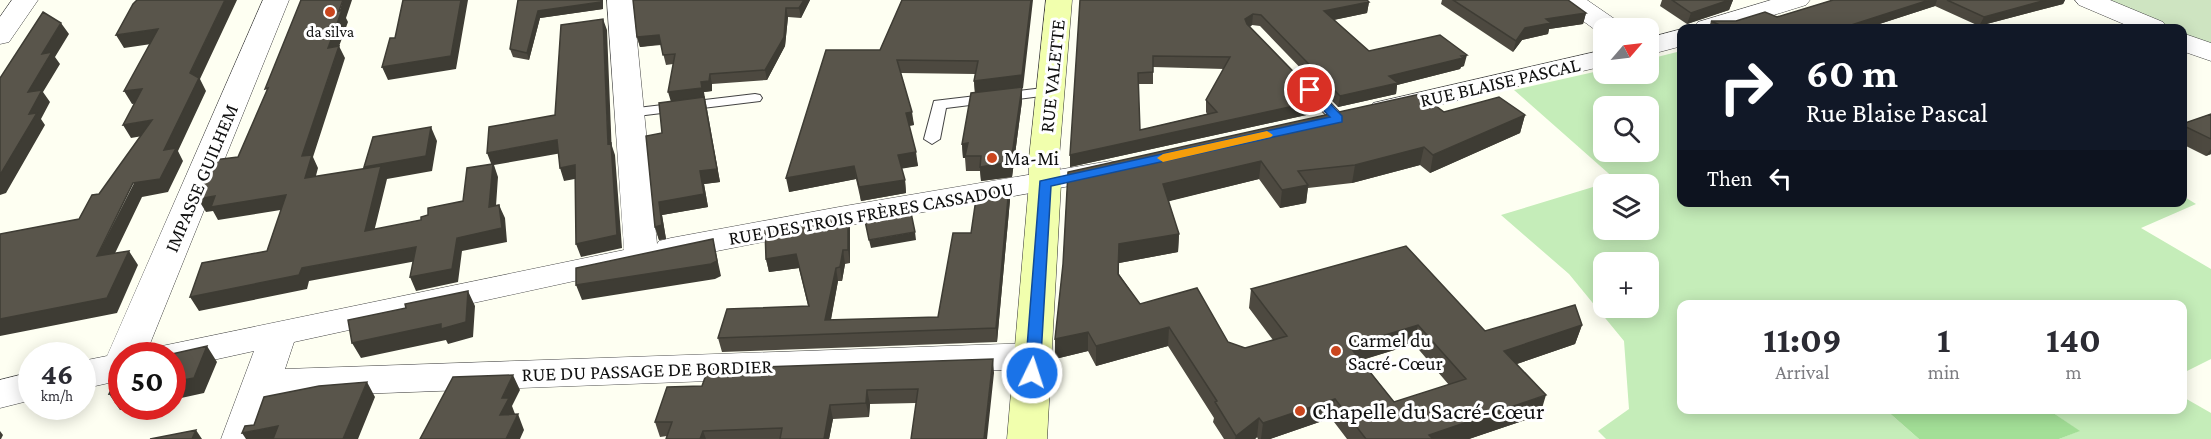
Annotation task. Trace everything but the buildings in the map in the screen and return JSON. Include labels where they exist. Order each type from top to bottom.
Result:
[{"type":"main road","name":"RUE VALETTE","points":[[1027,439],[1045,183],[1044,158],[1059,0]]},
{"type":"street","points":[[0,36],[25,0]]},
{"type":"street","name":"IMPASSE GUILHEM","points":[[132,342],[276,0]]},
{"type":"street","points":[[620,0],[641,255]]},
{"type":"street","points":[[1570,0],[1596,18]]},
{"type":"street","points":[[1720,24],[1797,0]]},
{"type":"street","points":[[2088,0],[2145,24]]},
{"type":"street","points":[[1659,44],[1677,38]]},
{"type":"street","points":[[2187,43],[2211,53]]},
{"type":"street","name":"RUE BLAISE PASCAL","points":[[1308,126],[1593,61]]},
{"type":"street","points":[[1045,183],[1133,165]]},
{"type":"street","name":"RUE DES TROIS FRÈRES CASSADOU","points":[[186,353],[641,255],[822,219],[996,189],[1045,183]]},
{"type":"street","points":[[241,439],[279,333]]},
{"type":"street","name":"RUE DU PASSAGE DE BORDIER","points":[[260,384],[1034,356]]},
{"type":"street","points":[[0,394],[18,390]]},
{"type":"lane","points":[[1299,79],[1338,119]]},
{"type":"lane","points":[[933,139],[939,104],[1052,91]]},
{"type":"lane","points":[[629,113],[755,98]]},
{"type":"green space","points":[[2103,0],[2211,0],[2211,47],[2187,36],[2187,24],[2160,24]]},
{"type":"green space","points":[[1677,52],[1677,207],[2187,207],[2187,198],[2196,204],[2141,228],[2211,269],[2211,359],[2187,371],[2187,300],[1677,300],[1677,414],[1891,414],[1919,439],[1606,439],[1598,431],[1629,409],[1624,341],[1605,318],[1659,318],[1659,252],[1593,252],[1593,303],[1569,274],[1501,215],[1593,187],[1593,240],[1659,240],[1659,174],[1609,174],[1596,162],[1659,162],[1659,96],[1593,96],[1593,160],[1514,90],[1593,72],[1593,84],[1659,84],[1659,56]]},
{"type":"green space","points":[[2187,399],[2211,413],[2211,439],[2059,439],[2079,431],[2055,414],[2187,414]]},
{"type":"green space","points":[[1891,414],[2055,414],[2080,431],[2059,439],[1919,439]]},
{"type":"slow traffic","points":[[1163,158],[1267,135]]},
{"type":"place","name":"da silva","points":[[330,12]]},
{"type":"place","name":"Ma-Mi","points":[[992,158]]},
{"type":"place","name":"Carmel du Sacré-Cœur","points":[[1336,351]]},
{"type":"place","name":"Chapelle du Sacré-Cœur","points":[[1300,411]]},
{"type":"route","points":[[1032,373],[1045,183],[1338,119],[1310,90]]}]
